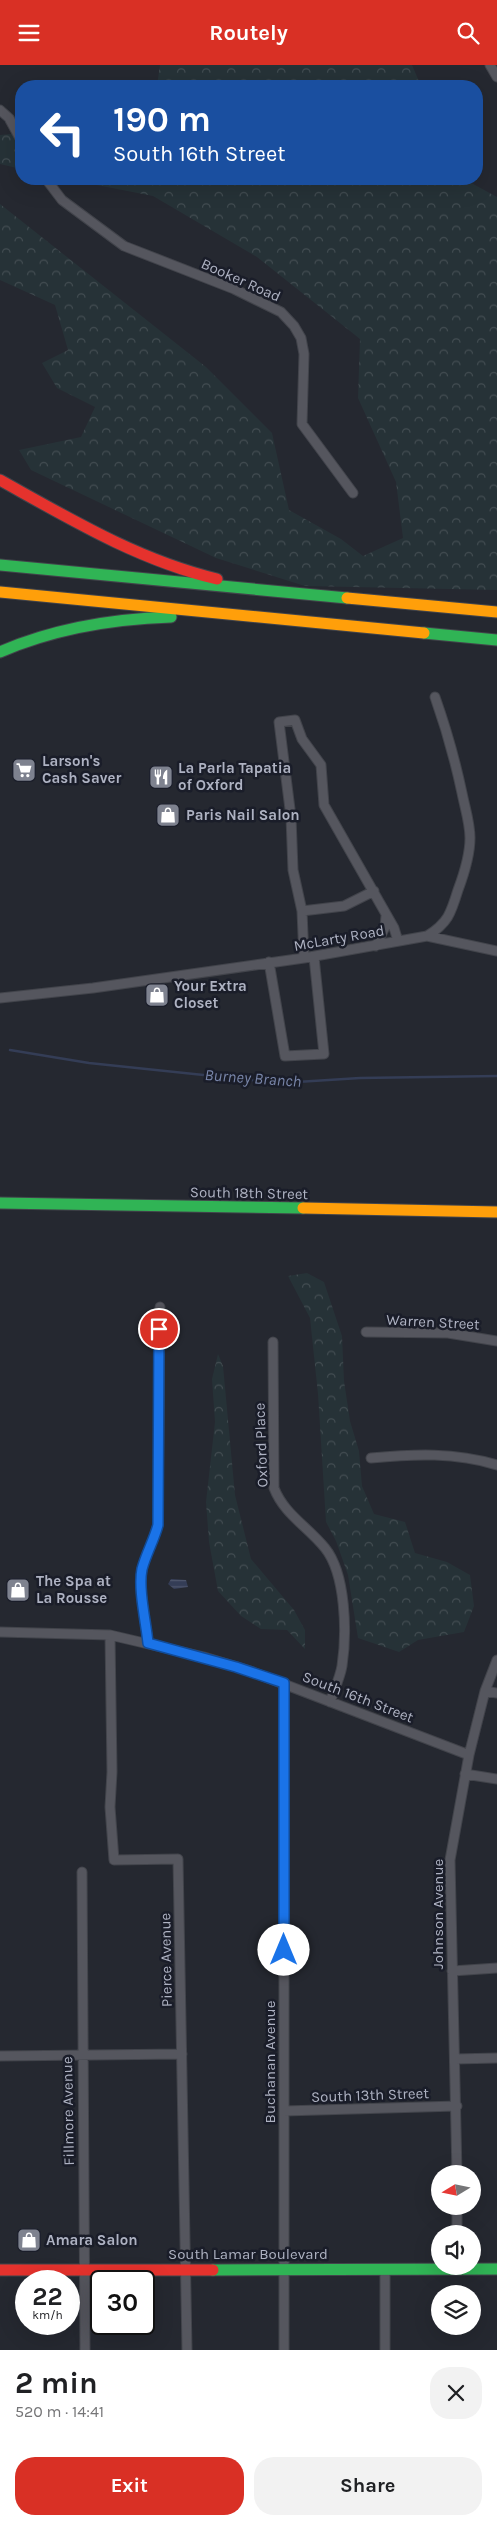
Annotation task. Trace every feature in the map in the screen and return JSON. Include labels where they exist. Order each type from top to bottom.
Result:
[{"type":"main road","points":[[0,480],[143,556],[212,578],[280,591]]},
{"type":"main road","points":[[0,565],[497,612]]},
{"type":"main road","points":[[0,592],[497,640]]},
{"type":"main road","points":[[0,652],[39,636],[82,625],[138,618],[213,613]]},
{"type":"main road","name":"South 18th Street","points":[[0,1203],[497,1213]]},
{"type":"main road","name":"South Lamar Boulevard","points":[[0,2270],[431,2268]]},
{"type":"main road","name":"South Lamar Boulevard","points":[[481,2269],[497,2269]]},
{"type":"street","points":[[490,65],[497,77]]},
{"type":"street","points":[[0,110],[9,118],[15,129]]},
{"type":"street","name":"Booker Road","points":[[51,185],[62,200],[124,247],[234,289],[280,312],[294,326],[301,338],[304,354],[302,424],[353,493]]},
{"type":"street","name":"McLarty Road","points":[[0,998],[120,985],[314,957],[427,935],[440,928],[448,919],[462,879],[470,839],[469,823],[451,741],[435,697]]},
{"type":"street","points":[[304,958],[302,911],[292,870],[292,817],[279,722],[295,720],[302,739],[321,765],[324,805],[374,891],[394,928],[398,941]]},
{"type":"street","points":[[302,911],[344,906],[374,891]]},
{"type":"street","points":[[376,946],[385,927],[386,916]]},
{"type":"street","points":[[427,935],[497,951]]},
{"type":"street","points":[[269,962],[285,1056],[324,1054],[314,957]]},
{"type":"street","points":[[148,1643],[142,1570],[154,1541],[158,1525],[160,1307]]},
{"type":"street","name":"Warren Street","points":[[366,1332],[448,1333],[497,1341]]},
{"type":"street","name":"Oxford Place","points":[[273,1342],[274,1487],[280,1502],[287,1512],[326,1550],[335,1565],[339,1579],[344,1638],[342,1667],[330,1702]]},
{"type":"street","points":[[371,1457],[418,1454],[452,1455],[497,1465]]},
{"type":"street","name":"South 16th Street","points":[[0,1632],[110,1635],[148,1643],[241,1668],[284,1683],[469,1755]]},
{"type":"street","name":"Pierce Avenue","points":[[110,1635],[112,1772],[110,1807],[114,1860],[178,1859],[187,2350]]},
{"type":"street","name":"Johnson Avenue","points":[[457,2165],[450,1860],[469,1755],[485,1691],[497,1660]]},
{"type":"street","name":"Buchanan Avenue","points":[[284,1683],[284,2350]]},
{"type":"street","points":[[485,1691],[497,1693]]},
{"type":"street","points":[[465,1774],[497,1779]]},
{"type":"street","name":"Fillmore Avenue","points":[[82,1872],[81,2054],[85,2350]]},
{"type":"street","points":[[452,1971],[497,1968]]},
{"type":"street","points":[[0,2057],[81,2054],[182,2054]]},
{"type":"street","points":[[455,2059],[497,2058]]},
{"type":"street","name":"South 13th Street","points":[[284,2111],[457,2106]]},
{"type":"street","points":[[385,2269],[385,2350]]},
{"type":"green space","points":[[160,65],[412,65],[418,80],[158,80]]},
{"type":"green space","points":[[15,134],[15,168],[0,164],[0,135]]},
{"type":"green space","points":[[97,185],[475,185],[497,197],[497,590],[305,586],[216,558],[31,470],[19,450],[81,437],[95,407],[57,388],[42,363],[68,350],[55,305],[0,280],[0,204],[206,367],[272,433],[289,510],[341,539],[363,556],[403,538],[396,482],[358,398],[360,339],[257,257],[153,196]]},
{"type":"green space","points":[[307,1273],[324,1282],[342,1336],[344,1381],[350,1421],[359,1451],[362,1486],[374,1514],[405,1522],[415,1553],[447,1562],[470,1575],[474,1606],[464,1632],[418,1640],[399,1652],[358,1638],[348,1575],[336,1541],[326,1522],[318,1394],[310,1318],[288,1276]]},
{"type":"green space","points":[[218,1354],[223,1366],[235,1495],[251,1559],[294,1610],[305,1630],[305,1649],[287,1630],[261,1629],[241,1616],[218,1591],[209,1542],[206,1502],[215,1422],[212,1379]]},
{"type":"water","points":[[171,1579],[186,1580],[188,1587],[174,1589],[168,1584]]},
{"type":"waterway","name":"Burney Branch","points":[[10,1050],[89,1063],[281,1083],[360,1078],[497,1076]]},
{"type":"traffic: fast","points":[[0,565],[347,598]]},
{"type":"traffic: fast","points":[[0,652],[41,637],[84,626],[127,620],[171,617]]},
{"type":"traffic: fast","points":[[424,633],[497,640]]},
{"type":"traffic: fast","points":[[0,1203],[303,1208]]},
{"type":"traffic: fast","points":[[213,2270],[497,2269]]},
{"type":"traffic: slow","points":[[0,592],[424,633]]},
{"type":"traffic: slow","points":[[347,598],[497,612]]},
{"type":"traffic: slow","points":[[303,1208],[497,1212]]},
{"type":"traffic: jam","points":[[0,480],[132,550],[188,571],[217,579]]},
{"type":"traffic: jam","points":[[0,2270],[213,2270]]},
{"type":"place","name":"Larson's Cash Saver","points":[[24,770]]},
{"type":"place","name":"La Parla Tapatia of Oxford","points":[[161,777]]},
{"type":"place","name":"Paris Nail Salon","points":[[168,815]]},
{"type":"place","name":"Your Extra Closet","points":[[157,995]]},
{"type":"place","name":"The Spa at La Rousse","points":[[18,1590]]},
{"type":"place","name":"Amara Salon","points":[[29,2240]]},
{"type":"route","points":[[159,1329],[158,1525],[154,1541],[142,1570],[148,1643],[204,1657],[284,1683],[284,1950]]}]
